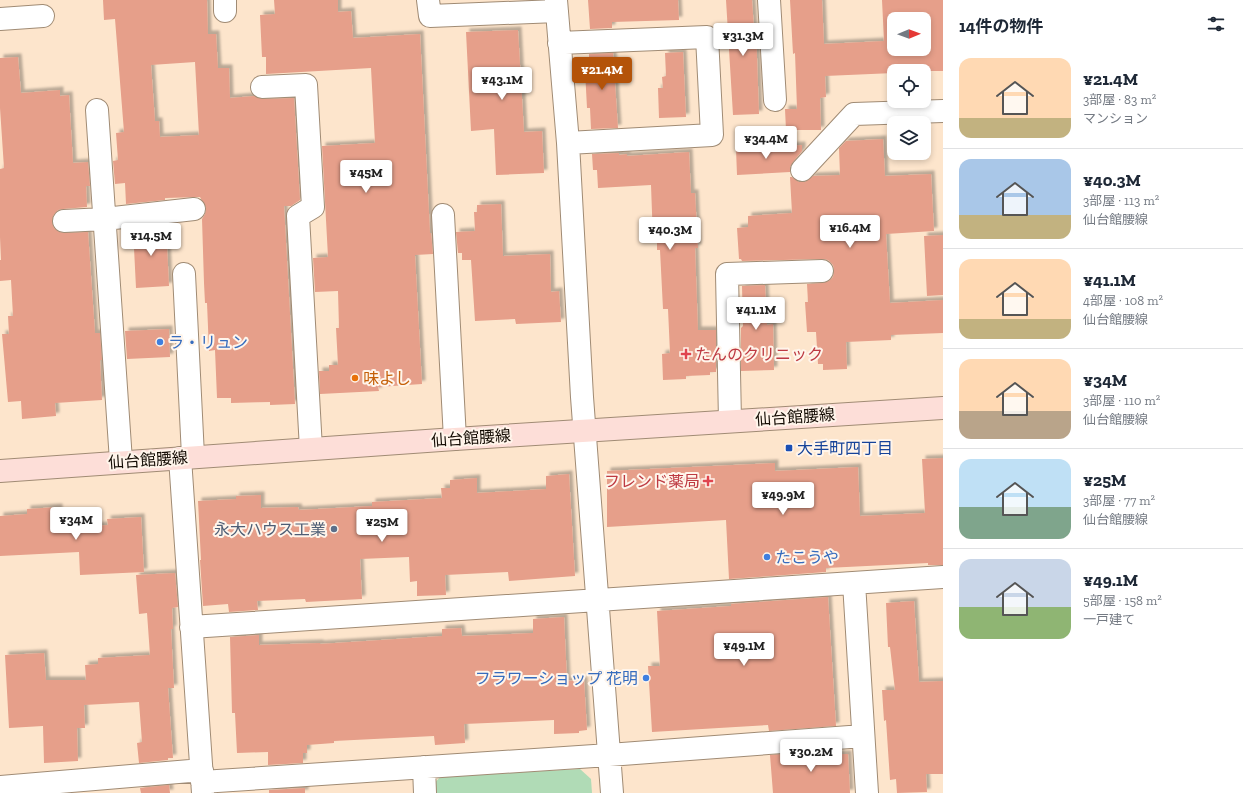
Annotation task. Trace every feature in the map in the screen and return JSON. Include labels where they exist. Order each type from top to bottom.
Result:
[{"type":"main road","name":"仙台館腰線","points":[[0,471],[584,430],[943,408]]},
{"type":"street","points":[[428,0],[430,16],[556,5],[568,143],[584,430],[612,793]]},
{"type":"street","points":[[769,0],[775,100]]},
{"type":"street","points":[[0,19],[43,16]]},
{"type":"street","points":[[559,43],[707,37],[712,135],[568,143]]},
{"type":"street","points":[[262,87],[306,85],[313,207],[298,216],[311,449]]},
{"type":"street","points":[[97,110],[121,462]]},
{"type":"street","points":[[802,170],[854,114],[943,111]]},
{"type":"street","points":[[64,221],[105,219],[194,209]]},
{"type":"street","points":[[443,215],[455,439]]},
{"type":"street","points":[[730,421],[727,274],[822,271]]},
{"type":"street","points":[[184,274],[191,627],[202,782]]},
{"type":"street","points":[[191,627],[943,576]]},
{"type":"street","points":[[854,582],[867,793]]},
{"type":"street","points":[[0,786],[202,782],[609,755],[863,736]]},
{"type":"street","points":[[424,767],[425,793]]},
{"type":"green space","points":[[580,769],[591,779],[592,793],[432,793],[432,786],[440,777]]},
{"type":"building","points":[[103,0],[207,0],[208,34],[216,34],[218,68],[229,68],[230,98],[254,96],[263,99],[294,98],[300,200],[291,206],[284,206],[295,404],[270,405],[270,402],[231,403],[231,398],[217,398],[215,350],[209,351],[207,303],[205,303],[202,219],[206,208],[200,197],[165,198],[165,200],[126,204],[125,183],[115,184],[113,161],[118,160],[116,133],[124,132],[115,19],[104,20]],"holes":[[[195,62],[199,135],[160,137],[159,121],[155,121],[151,65]]]},
{"type":"building","points":[[274,0],[338,0],[338,12],[351,11],[353,38],[420,34],[430,233],[433,254],[415,255],[422,384],[378,387],[379,391],[320,394],[319,371],[329,371],[329,365],[338,365],[336,328],[339,328],[338,291],[315,292],[313,258],[328,257],[322,146],[375,143],[371,68],[266,74],[266,57],[262,57],[260,15],[275,14]]},
{"type":"building","points":[[588,0],[678,0],[679,20],[612,22],[612,28],[590,29]]},
{"type":"building","points":[[726,0],[752,0],[754,29],[756,29],[759,114],[733,115]]},
{"type":"building","points":[[790,0],[822,0],[824,44],[884,41],[882,0],[943,0],[943,71],[931,71],[931,64],[887,64],[887,73],[825,76],[826,97],[820,98],[821,130],[786,130],[785,109],[797,109],[795,53],[793,54]]},
{"type":"building","points":[[518,30],[524,132],[542,131],[544,173],[496,175],[494,129],[471,131],[466,32]]},
{"type":"building","points":[[683,52],[686,117],[659,118],[658,88],[663,88],[662,77],[666,76],[665,53]]},
{"type":"building","points":[[613,53],[618,128],[591,129],[590,108],[587,108],[585,70],[589,70],[589,54]]},
{"type":"building","points":[[18,57],[21,93],[60,90],[60,96],[69,95],[73,163],[88,162],[90,186],[86,186],[87,207],[58,210],[53,216],[52,222],[54,228],[59,232],[88,232],[95,333],[100,333],[102,360],[100,360],[102,400],[55,403],[56,416],[22,419],[21,401],[8,402],[2,334],[9,334],[8,316],[13,316],[11,280],[0,281],[0,169],[4,168],[0,108],[0,58]]},
{"type":"building","points":[[883,139],[885,176],[931,174],[934,231],[886,234],[890,303],[943,300],[943,333],[891,335],[891,340],[846,342],[847,369],[823,370],[823,364],[818,364],[816,332],[807,332],[805,302],[808,302],[807,284],[829,281],[833,277],[833,265],[828,260],[822,259],[742,261],[739,259],[737,228],[748,227],[748,216],[792,213],[790,177],[799,182],[805,182],[813,176],[840,175],[839,148],[846,141]]},
{"type":"building","points":[[802,145],[802,151],[790,167],[790,172],[737,175],[736,149]]},
{"type":"building","points":[[689,152],[691,193],[695,193],[698,248],[695,248],[698,330],[716,330],[716,372],[710,372],[710,375],[686,376],[686,379],[663,380],[662,354],[670,353],[668,309],[663,309],[660,250],[657,250],[657,240],[653,240],[651,185],[598,188],[597,170],[593,170],[592,154],[619,153],[619,155],[627,154],[627,156]]},
{"type":"building","points":[[501,204],[503,256],[550,254],[551,292],[559,291],[561,322],[516,324],[515,319],[475,321],[471,260],[462,260],[462,253],[458,253],[456,232],[475,231],[474,212],[477,212],[477,205]]},
{"type":"building","points":[[166,225],[169,286],[136,288],[133,228]]},
{"type":"building","points":[[943,235],[943,295],[927,296],[924,236]]},
{"type":"building","points":[[765,285],[767,325],[773,324],[774,370],[741,371],[741,328],[743,326],[742,286]]},
{"type":"building","points":[[169,329],[170,357],[127,359],[125,331]]},
{"type":"building","points":[[943,458],[943,565],[928,565],[928,563],[826,568],[826,572],[729,579],[726,520],[607,527],[607,471],[775,463],[775,471],[858,467],[860,516],[925,513],[922,459]]},
{"type":"building","points":[[569,474],[575,576],[509,581],[508,572],[445,575],[446,595],[417,596],[417,581],[410,582],[409,557],[360,559],[362,599],[306,602],[305,599],[257,601],[258,610],[229,612],[228,604],[203,606],[198,501],[236,499],[236,496],[261,495],[261,508],[298,507],[299,510],[372,506],[372,502],[442,498],[441,488],[450,488],[450,480],[477,478],[477,493],[546,489],[546,476]]},
{"type":"building","points":[[59,507],[60,528],[108,525],[107,519],[141,517],[144,572],[80,575],[79,552],[0,556],[0,516],[27,514],[27,509]]},
{"type":"building","points":[[175,573],[178,607],[172,608],[173,629],[171,629],[174,688],[168,688],[173,758],[168,758],[168,760],[139,763],[137,743],[142,742],[139,702],[84,705],[85,728],[77,728],[78,761],[44,763],[43,726],[9,728],[5,655],[44,653],[46,680],[86,680],[85,665],[98,664],[98,658],[150,655],[147,613],[139,614],[136,575]]},
{"type":"building","points":[[828,597],[836,726],[769,731],[768,725],[652,732],[648,666],[660,666],[657,611]]},
{"type":"building","points":[[914,601],[919,682],[943,681],[943,774],[926,774],[927,792],[897,793],[896,779],[890,780],[886,720],[884,721],[882,690],[895,690],[890,647],[888,647],[886,603]]},
{"type":"building","points":[[564,617],[567,681],[584,680],[587,730],[579,731],[579,733],[554,734],[554,720],[464,724],[465,743],[435,745],[434,736],[334,741],[334,743],[307,745],[307,753],[303,753],[303,763],[268,765],[268,752],[237,753],[235,713],[232,713],[230,637],[259,635],[259,645],[320,644],[442,636],[442,629],[461,628],[462,636],[533,633],[533,619]]},
{"type":"building","points":[[837,750],[837,754],[848,754],[850,793],[773,793],[770,755]]},
{"type":"building","points":[[169,785],[170,793],[141,793],[140,788]]},
{"type":"building","points":[[305,788],[305,793],[269,793],[269,790]]},
{"type":"place","name":"ラ・リュン","points":[[160,342]]},
{"type":"place","name":"たんのクリニック","points":[[686,354]]},
{"type":"place","name":"味よし","points":[[355,378]]},
{"type":"place","name":"大手町四丁目","points":[[789,448]]},
{"type":"place","name":"フレンド薬局","points":[[708,481]]},
{"type":"place","name":"永大ハウス工業","points":[[334,529]]},
{"type":"place","name":"たこうや","points":[[767,557]]},
{"type":"place","name":"フラワーショップ 花明","points":[[646,678]]}]
